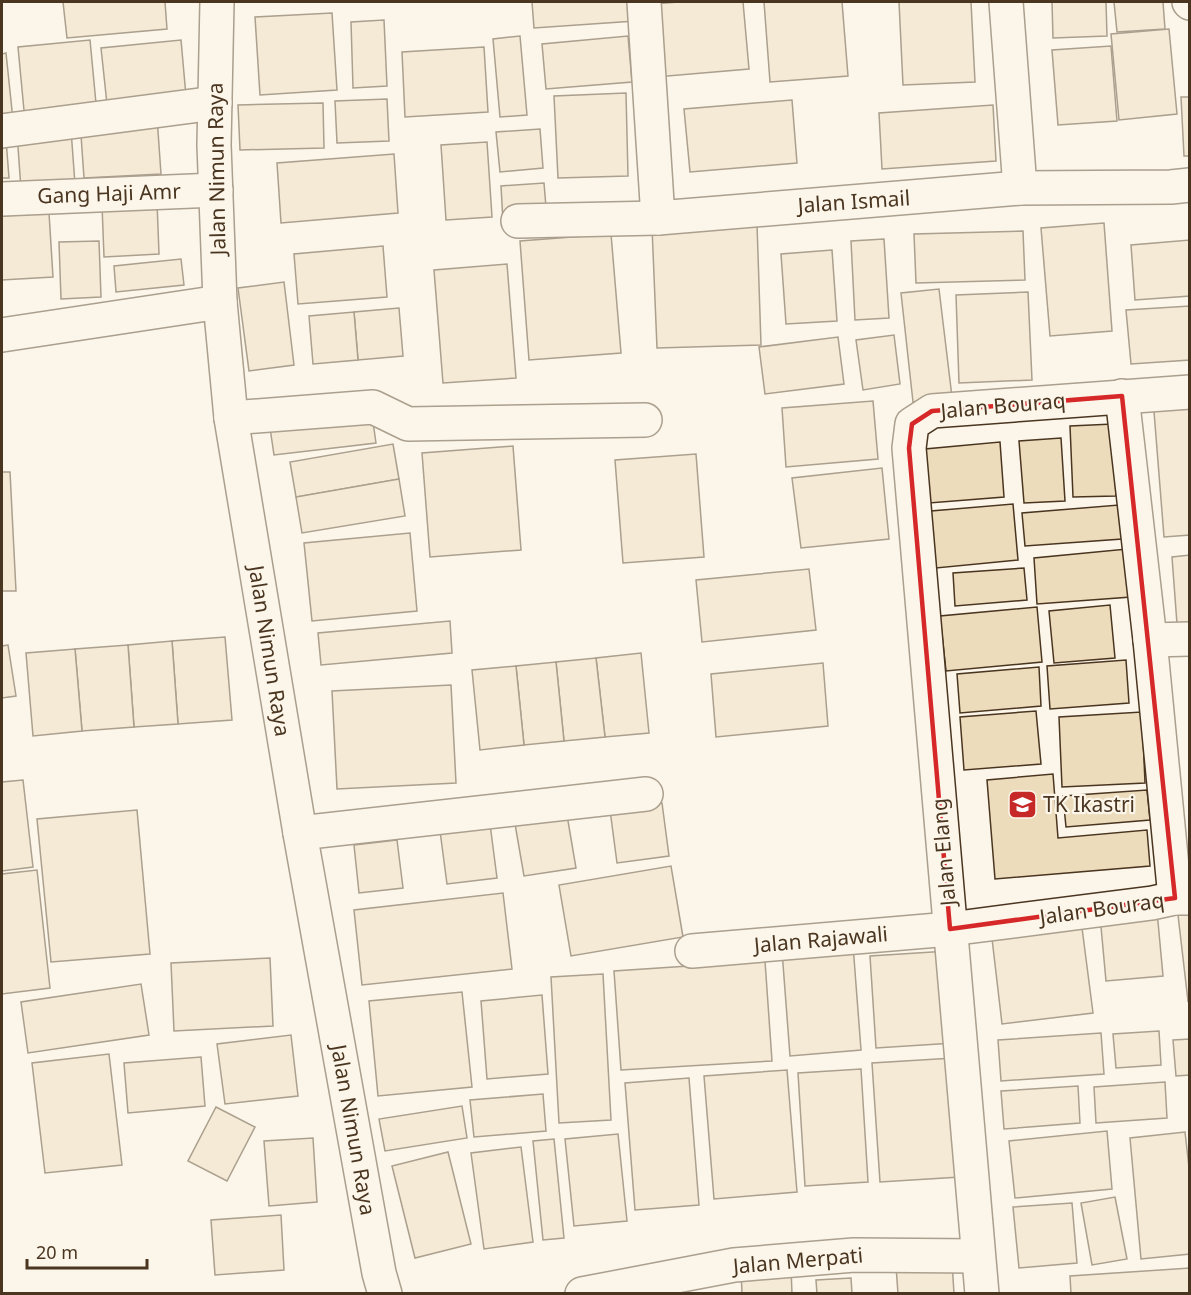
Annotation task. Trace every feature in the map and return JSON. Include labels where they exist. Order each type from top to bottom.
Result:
[{"type":"street","name":"Jalan Nimun Raya","points":[[217,2],[214,145],[220,302],[231,418],[300,833],[377,1262],[385,1293]]},
{"type":"street","points":[[644,2],[658,218]]},
{"type":"street","points":[[1006,2],[1020,188]]},
{"type":"street","points":[[2,131],[215,103]]},
{"type":"street","name":"Jalan Ismail","points":[[518,221],[658,218],[1020,188],[1190,185]]},
{"type":"street","name":"Gang Haji Amr","points":[[2,199],[216,190]]},
{"type":"street","points":[[2,335],[220,302]]},
{"type":"street","name":"Jalan Bouraq","points":[[909,448],[912,424],[932,411],[1190,392]]},
{"type":"street","name":"Jalan Bouraq","points":[[950,929],[1182,898],[1122,396]]},
{"type":"street","points":[[231,418],[373,407],[408,423],[645,420]]},
{"type":"street","name":"Jalan Elang","points":[[909,448],[978,1256]]},
{"type":"street","points":[[1150,639],[1190,639]]},
{"type":"street","points":[[300,833],[646,795]]},
{"type":"street","name":"Jalan Rajawali","points":[[692,951],[950,929]]},
{"type":"street","name":"Jalan Merpati","points":[[582,1293],[734,1265],[854,1255],[978,1256]]},
{"type":"street","points":[[978,1256],[982,1293]]},
{"type":"highlighted area","points":[[1122,396],[1175,898],[950,929],[909,448],[912,424],[932,411]]},
{"type":"building","points":[[63,2],[165,2],[167,29],[67,38]]},
{"type":"building","points":[[532,2],[634,2],[635,21],[534,28]]},
{"type":"building","points":[[743,2],[749,69],[656,77],[651,4]]},
{"type":"building","points":[[764,2],[842,2],[848,76],[770,82]]},
{"type":"building","points":[[899,2],[971,2],[975,82],[903,85]]},
{"type":"building","points":[[1052,2],[1106,2],[1107,36],[1053,38]]},
{"type":"building","points":[[1114,2],[1163,2],[1165,29],[1117,32]]},
{"type":"building","points":[[332,13],[337,90],[260,95],[255,17]]},
{"type":"building","points":[[384,20],[387,86],[353,88],[351,22]]},
{"type":"building","points":[[1169,29],[1177,114],[1119,120],[1111,34]]},
{"type":"building","points":[[520,36],[527,115],[500,117],[493,39]]},
{"type":"building","points":[[628,36],[632,82],[546,89],[542,44]]},
{"type":"building","points":[[90,40],[97,114],[25,121],[18,47]]},
{"type":"building","points":[[181,40],[186,96],[107,104],[101,48]]},
{"type":"building","points":[[1111,46],[1117,121],[1058,125],[1052,50]]},
{"type":"building","points":[[484,47],[488,112],[405,117],[402,52]]},
{"type":"building","points":[[6,53],[13,120],[2,121],[2,54]]},
{"type":"building","points":[[626,93],[628,176],[558,178],[554,96]]},
{"type":"building","points":[[1181,97],[1190,97],[1190,156],[1184,156]]},
{"type":"building","points":[[387,99],[389,141],[337,143],[335,101]]},
{"type":"building","points":[[792,100],[797,163],[690,172],[684,109]]},
{"type":"building","points":[[323,103],[324,148],[240,150],[238,105]]},
{"type":"building","points":[[993,105],[996,161],[882,169],[879,113]]},
{"type":"building","points":[[157,117],[161,174],[84,178],[80,121]]},
{"type":"building","points":[[540,129],[543,168],[500,172],[496,132]]},
{"type":"building","points":[[71,130],[75,184],[21,189],[17,133]]},
{"type":"building","points":[[6,139],[9,178],[2,178],[2,140]]},
{"type":"building","points":[[487,142],[492,217],[446,220],[441,145]]},
{"type":"building","points":[[394,154],[398,213],[281,223],[277,163]]},
{"type":"building","points":[[544,183],[547,219],[503,222],[501,186]]},
{"type":"building","points":[[157,202],[159,254],[104,257],[102,205]]},
{"type":"building","points":[[49,213],[53,277],[2,280],[2,216]]},
{"type":"building","points":[[1104,223],[1112,331],[1050,336],[1041,228]]},
{"type":"building","points":[[757,224],[761,345],[657,348],[652,227]]},
{"type":"building","points":[[1023,231],[1025,280],[916,283],[914,234]]},
{"type":"building","points":[[611,234],[621,353],[529,360],[520,241]]},
{"type":"building","points":[[884,239],[889,318],[855,320],[851,241]]},
{"type":"building","points":[[1190,240],[1190,296],[1135,300],[1131,245]]},
{"type":"building","points":[[99,241],[101,297],[61,299],[59,242]]},
{"type":"building","points":[[383,246],[387,297],[298,304],[294,254]]},
{"type":"building","points":[[832,250],[837,321],[786,324],[781,254]]},
{"type":"building","points":[[181,259],[184,285],[116,292],[114,266]]},
{"type":"building","points":[[507,264],[516,378],[443,383],[434,270]]},
{"type":"building","points":[[284,282],[294,365],[249,371],[238,288]]},
{"type":"building","points":[[939,289],[952,397],[913,402],[901,293]]},
{"type":"building","points":[[1028,292],[1032,380],[959,383],[956,295]]},
{"type":"building","points":[[1190,306],[1190,360],[1131,364],[1126,310]]},
{"type":"building","points":[[399,308],[403,356],[358,360],[354,312]]},
{"type":"building","points":[[354,312],[358,360],[313,364],[309,316]]},
{"type":"building","points":[[894,335],[900,384],[863,390],[856,340]]},
{"type":"building","points":[[838,337],[844,384],[765,394],[759,347]]},
{"type":"building","points":[[1190,396],[1190,535],[1164,537],[1153,399]]},
{"type":"building","points":[[873,401],[878,459],[786,467],[782,408]]},
{"type":"building","points":[[371,408],[376,443],[274,455],[269,421]]},
{"type":"building","points":[[1113,424],[1116,496],[1073,497],[1070,426]]},
{"type":"building","points":[[1061,438],[1065,501],[1024,503],[1019,441]]},
{"type":"building","points":[[1000,442],[1004,497],[929,503],[925,449]]},
{"type":"building","points":[[393,444],[399,479],[296,497],[290,462]]},
{"type":"building","points":[[513,446],[521,550],[430,557],[422,453]]},
{"type":"building","points":[[696,454],[704,557],[623,563],[615,460]]},
{"type":"building","points":[[882,468],[889,539],[801,548],[792,478]]},
{"type":"building","points":[[2,472],[10,472],[16,591],[2,591]]},
{"type":"building","points":[[399,479],[405,516],[302,533],[296,497]]},
{"type":"building","points":[[1013,504],[1018,560],[936,568],[931,511]]},
{"type":"building","points":[[1119,505],[1122,539],[1025,546],[1022,513]]},
{"type":"building","points":[[410,533],[417,611],[312,621],[304,543]]},
{"type":"building","points":[[1127,549],[1131,597],[1037,604],[1034,558]]},
{"type":"building","points":[[1190,555],[1190,623],[1177,624],[1172,557]]},
{"type":"building","points":[[1024,568],[1027,600],[955,606],[953,573]]},
{"type":"building","points":[[809,569],[816,630],[702,642],[696,580]]},
{"type":"building","points":[[1110,605],[1115,658],[1054,663],[1049,611]]},
{"type":"building","points":[[1037,607],[1042,662],[946,671],[940,616]]},
{"type":"building","points":[[450,621],[452,653],[321,665],[318,633]]},
{"type":"building","points":[[225,637],[232,720],[178,724],[172,641]]},
{"type":"building","points":[[172,641],[178,724],[134,727],[128,645]]},
{"type":"building","points":[[8,645],[16,696],[2,698],[2,646]]},
{"type":"building","points":[[128,645],[134,727],[82,731],[75,649]]},
{"type":"building","points":[[75,649],[82,731],[33,736],[26,653]]},
{"type":"building","points":[[641,653],[649,733],[605,737],[596,658]]},
{"type":"building","points":[[596,658],[605,737],[564,741],[556,662]]},
{"type":"building","points":[[1126,660],[1129,703],[1050,709],[1047,666]]},
{"type":"building","points":[[556,662],[564,741],[524,745],[516,666]]},
{"type":"building","points":[[823,663],[828,726],[716,737],[711,674]]},
{"type":"building","points":[[516,666],[524,745],[480,750],[472,670]]},
{"type":"building","points":[[1039,667],[1041,706],[960,713],[957,674]]},
{"type":"building","points":[[451,685],[456,783],[337,789],[332,691]]},
{"type":"building","points":[[1036,711],[1041,764],[964,770],[960,717]]},
{"type":"building","points":[[1142,712],[1145,783],[1062,787],[1059,717]]},
{"type":"building","name":"TK Ikastri","points":[[1053,774],[1058,838],[1147,830],[1150,866],[995,879],[987,780]]},
{"type":"building","points":[[23,780],[33,867],[2,871],[2,782]]},
{"type":"building","points":[[1147,790],[1150,820],[1066,827],[1063,796]]},
{"type":"building","points":[[662,803],[669,856],[617,863],[610,810]]},
{"type":"building","points":[[137,810],[150,954],[51,962],[37,819]]},
{"type":"building","points":[[567,815],[576,868],[524,876],[515,824]]},
{"type":"building","points":[[490,824],[497,878],[447,884],[440,831]]},
{"type":"building","points":[[397,840],[403,888],[359,893],[354,845]]},
{"type":"building","points":[[671,866],[683,937],[571,956],[559,885]]},
{"type":"building","points":[[37,870],[50,988],[2,994],[2,874]]},
{"type":"building","points":[[503,893],[512,969],[362,985],[354,910]]},
{"type":"building","points":[[1157,911],[1163,976],[1106,981],[1100,916]]},
{"type":"building","points":[[1190,914],[1190,1000],[1188,1001],[1178,915]]},
{"type":"building","points":[[1081,920],[1093,1013],[1002,1024],[991,930]]},
{"type":"building","points":[[853,945],[861,1050],[790,1056],[782,951]]},
{"type":"building","points":[[948,951],[954,1043],[876,1048],[870,956]]},
{"type":"building","points":[[270,958],[273,1026],[174,1031],[171,963]]},
{"type":"building","points":[[765,961],[772,1061],[621,1070],[614,971]]},
{"type":"building","points":[[603,974],[611,1120],[559,1123],[551,977]]},
{"type":"building","points":[[141,984],[149,1035],[28,1053],[21,1002]]},
{"type":"building","points":[[462,992],[472,1087],[378,1096],[369,1001]]},
{"type":"building","points":[[542,995],[548,1074],[487,1079],[481,1001]]},
{"type":"building","points":[[1159,1031],[1161,1065],[1116,1068],[1113,1034]]},
{"type":"building","points":[[1101,1033],[1104,1074],[1001,1081],[998,1040]]},
{"type":"building","points":[[291,1035],[298,1096],[225,1104],[217,1044]]},
{"type":"building","points":[[1190,1039],[1190,1075],[1176,1076],[1173,1040]]},
{"type":"building","points":[[109,1054],[122,1165],[45,1173],[32,1063]]},
{"type":"building","points":[[201,1057],[205,1106],[128,1113],[124,1063]]},
{"type":"building","points":[[953,1058],[960,1177],[880,1182],[872,1063]]},
{"type":"building","points":[[861,1069],[868,1182],[805,1186],[798,1073]]},
{"type":"building","points":[[787,1070],[797,1192],[714,1199],[704,1076]]},
{"type":"building","points":[[689,1078],[699,1205],[635,1210],[625,1083]]},
{"type":"building","points":[[1165,1082],[1167,1118],[1096,1123],[1094,1087]]},
{"type":"building","points":[[1078,1086],[1080,1123],[1004,1129],[1001,1091]]},
{"type":"building","points":[[543,1094],[546,1131],[474,1137],[470,1100]]},
{"type":"building","points":[[462,1106],[467,1138],[385,1151],[379,1119]]},
{"type":"building","points":[[216,1107],[255,1127],[227,1181],[188,1161]]},
{"type":"building","points":[[1107,1131],[1112,1189],[1015,1198],[1009,1141]]},
{"type":"building","points":[[1185,1132],[1190,1176],[1190,1254],[1141,1259],[1130,1138]]},
{"type":"building","points":[[618,1134],[627,1221],[574,1226],[565,1139]]},
{"type":"building","points":[[313,1138],[317,1202],[269,1206],[264,1141]]},
{"type":"building","points":[[554,1139],[564,1238],[543,1240],[533,1141]]},
{"type":"building","points":[[521,1147],[533,1242],[484,1249],[471,1153]]},
{"type":"building","points":[[448,1152],[471,1244],[415,1258],[392,1166]]},
{"type":"building","points":[[1115,1197],[1127,1259],[1092,1265],[1081,1203]]},
{"type":"building","points":[[1072,1203],[1077,1263],[1019,1268],[1013,1207]]},
{"type":"building","points":[[281,1215],[284,1270],[215,1275],[211,1220]]},
{"type":"building","points":[[952,1261],[954,1294],[898,1294],[896,1266]]},
{"type":"building","points":[[791,1268],[792,1294],[742,1294],[741,1269]]},
{"type":"building","points":[[1190,1268],[1190,1294],[1071,1294],[1070,1276]]},
{"type":"building","points":[[851,1278],[852,1294],[817,1294],[816,1280]]},
{"type":"place","name":"TK Ikastri","points":[[1022,805]]}]
